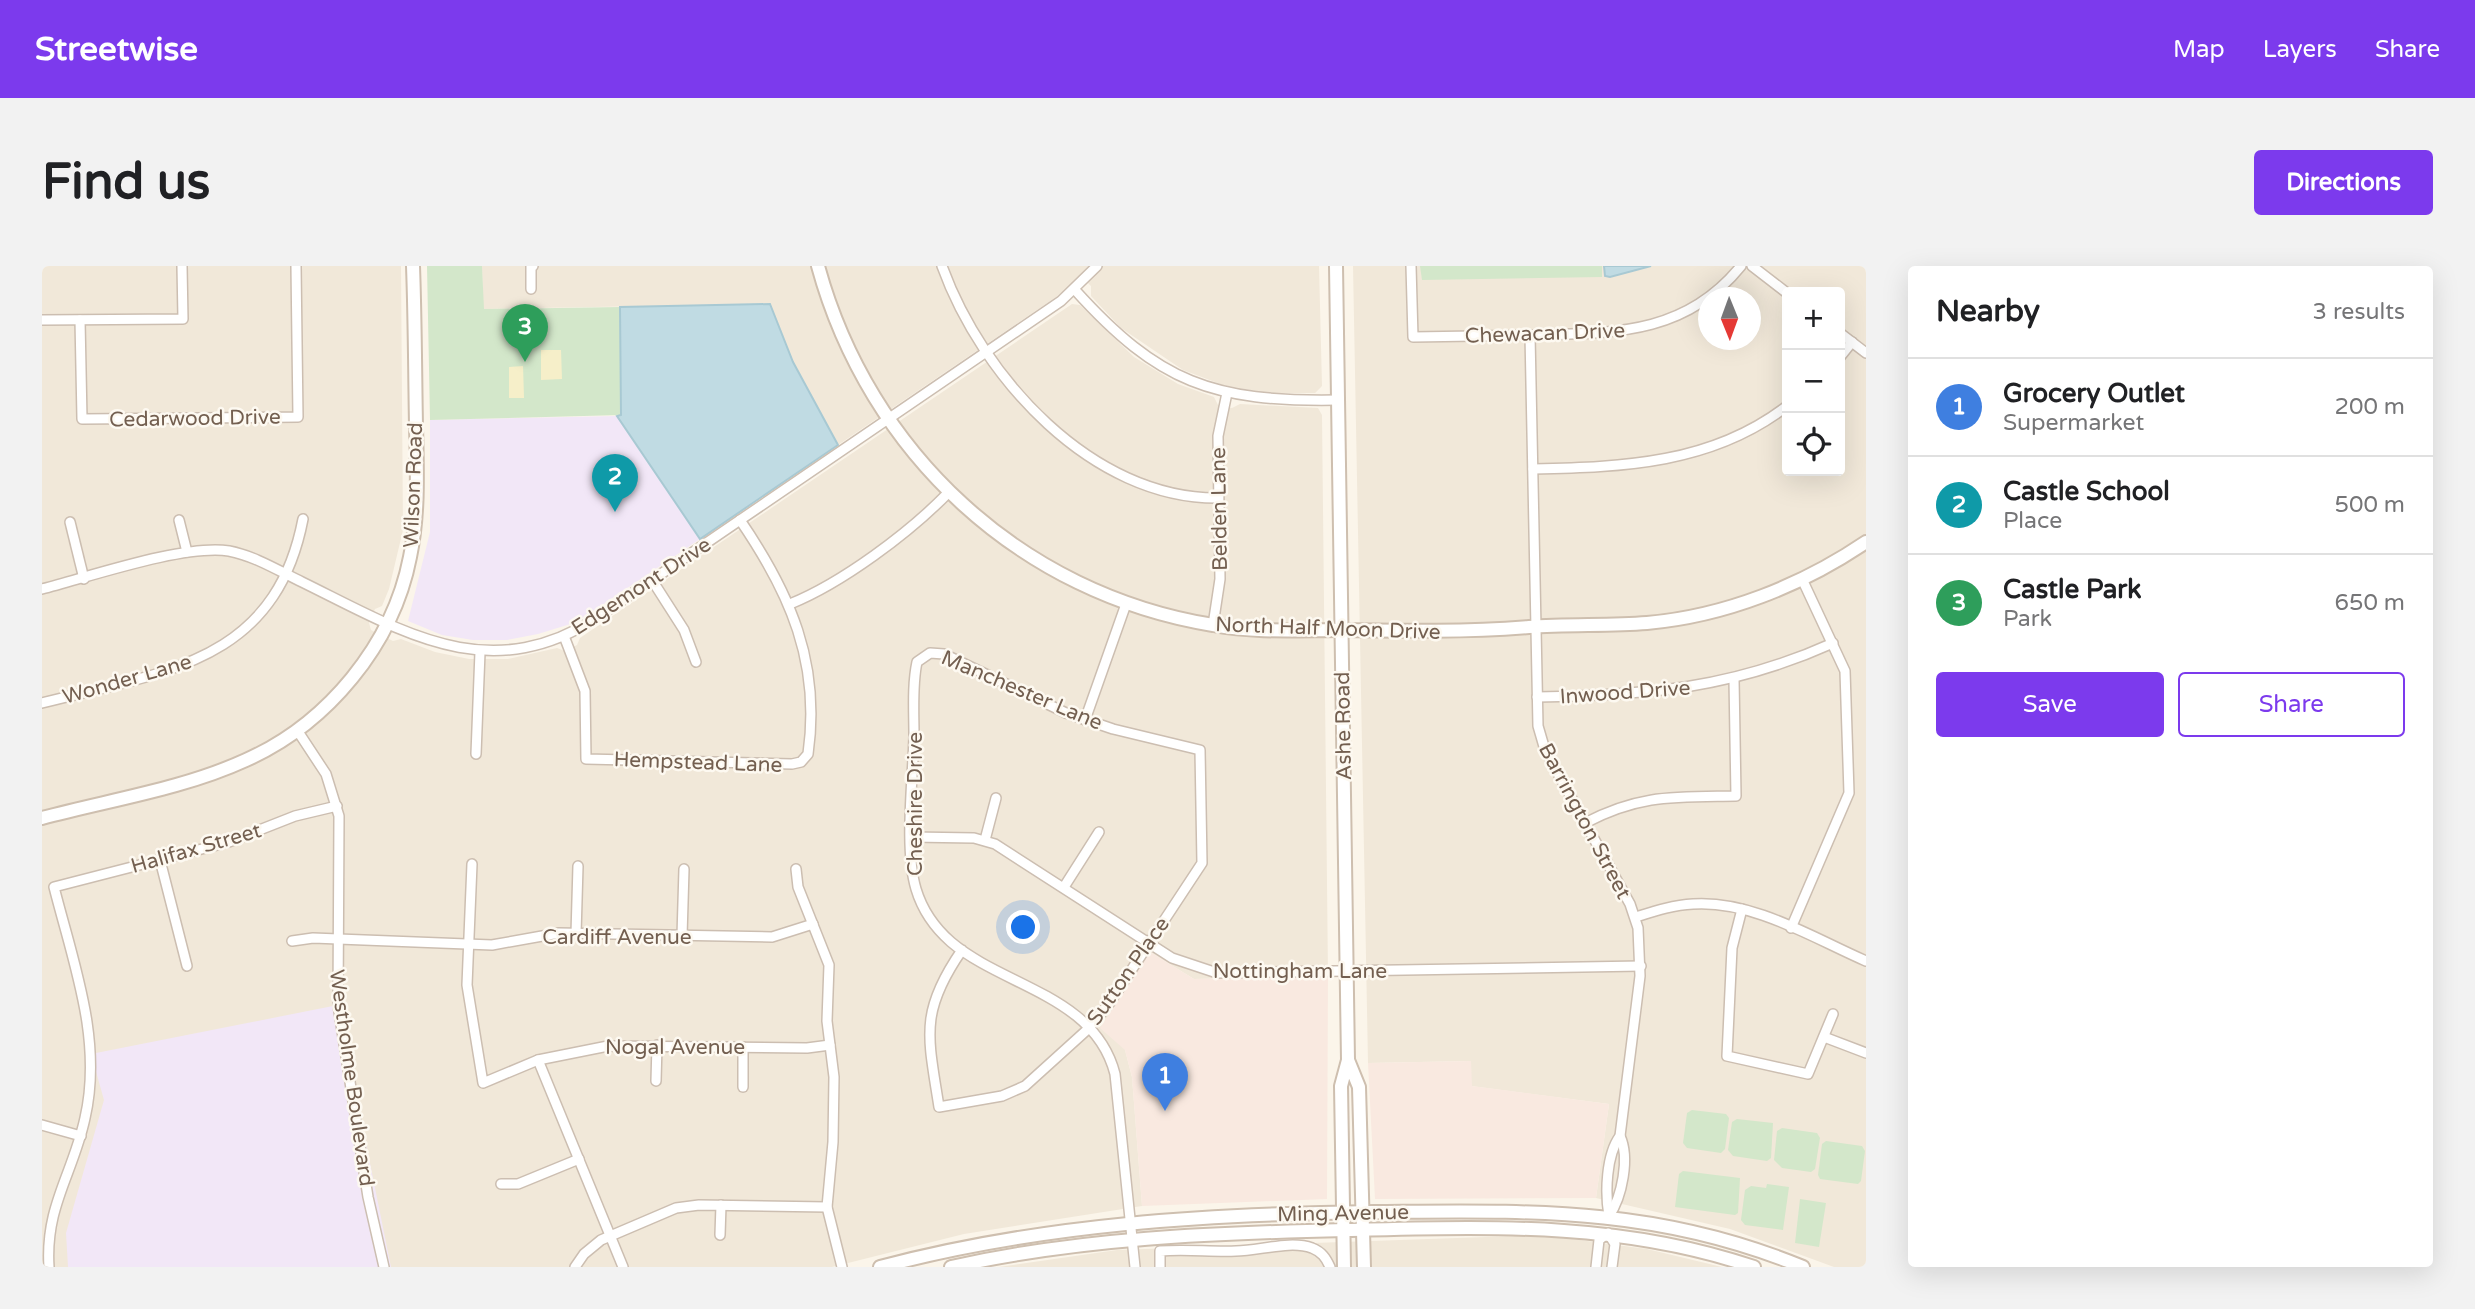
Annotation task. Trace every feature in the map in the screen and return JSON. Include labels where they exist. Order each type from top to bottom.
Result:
[{"type":"street","points":[[42,320],[183,319],[182,266]]},
{"type":"street","name":"Cedarwood Drive","points":[[80,320],[82,419],[298,417],[296,266]]},
{"type":"street","name":"Wilson Road","points":[[42,817],[207,775],[249,759],[297,730],[351,679],[386,624],[406,577],[415,530],[417,482],[414,266]]},
{"type":"street","points":[[531,289],[533,266]]},
{"type":"street","name":"North Half Moon Drive","points":[[818,266],[845,342],[887,420],[948,493],[980,522],[1035,561],[1085,587],[1126,604],[1213,625],[1276,631],[1460,632],[1618,625],[1676,619],[1732,606],[1802,579],[1866,542]]},
{"type":"street","points":[[942,266],[960,309],[985,353],[1036,413],[1096,459],[1165,492],[1193,498],[1219,498]]},
{"type":"street","name":"Edgemont Drive","points":[[42,589],[187,552],[231,552],[428,642],[480,652],[516,650],[564,636],[652,580],[985,353],[1075,290],[1097,266]]},
{"type":"street","name":"Ashe Road","points":[[1336,266],[1349,1060],[1341,1086],[1344,1267]]},
{"type":"street","name":"Chewacan Drive","points":[[1411,266],[1413,337],[1610,333],[1663,322],[1708,297],[1741,266]]},
{"type":"street","points":[[1752,266],[1782,289]]},
{"type":"street","points":[[1075,290],[1106,324],[1139,353],[1177,376],[1227,393],[1265,400],[1337,400]]},
{"type":"street","name":"Barrington Street","points":[[1530,335],[1538,726],[1545,750],[1636,917],[1641,967],[1620,1136],[1625,1146],[1618,1202],[1609,1216]]},
{"type":"street","points":[[1845,337],[1866,353]]},
{"type":"street","points":[[1845,351],[1852,342]]},
{"type":"street","name":"Belden Lane","points":[[1213,625],[1220,579],[1218,436],[1227,393]]},
{"type":"street","points":[[1532,469],[1615,468],[1671,460],[1730,439],[1782,408]]},
{"type":"street","points":[[790,604],[818,591],[908,530],[948,493]]},
{"type":"street","name":"Wonder Lane","points":[[42,702],[178,668],[209,654],[252,623],[286,575],[303,519]]},
{"type":"street","points":[[179,520],[187,552]]},
{"type":"street","name":"Hempstead Lane","points":[[564,636],[585,691],[586,759],[797,764],[808,754],[810,699],[805,656],[790,604],[770,565],[740,520]]},
{"type":"street","points":[[70,522],[84,579]]},
{"type":"street","points":[[1791,928],[1849,793],[1847,683],[1833,643],[1802,579]]},
{"type":"street","points":[[652,580],[684,630],[696,662]]},
{"type":"street","points":[[1086,720],[1126,604]]},
{"type":"street","name":"Inwood Drive","points":[[1537,697],[1649,694],[1734,679],[1833,643]]},
{"type":"street","points":[[476,754],[480,652]]},
{"type":"street","name":"Manchester Lane","points":[[925,654],[944,654],[1036,701],[1086,720],[1200,750]]},
{"type":"street","name":"Cheshire Drive","points":[[925,654],[916,667],[912,837],[913,877],[922,904],[939,930],[962,950],[1059,1002],[1088,1029],[1108,1054],[1115,1074],[1135,1267]]},
{"type":"street","points":[[1585,823],[1610,810],[1642,800],[1736,796],[1734,679]]},
{"type":"street","name":"Westholme Boulevard","points":[[297,730],[326,774],[337,806],[340,831],[336,939],[342,1039],[368,1197],[384,1267]]},
{"type":"street","name":"Sutton Place","points":[[962,950],[939,986],[930,1014],[929,1043],[939,1107],[1002,1096],[1026,1086],[1088,1029],[1202,863],[1200,750]]},
{"type":"street","points":[[985,841],[996,798]]},
{"type":"street","name":"Halifax Street","points":[[81,1136],[91,1076],[89,1033],[54,887],[229,842],[295,816],[337,806]]},
{"type":"street","points":[[1063,887],[1100,832]]},
{"type":"street","name":"Nottingham Lane","points":[[912,837],[985,841],[1008,850],[1186,965],[1217,973],[1641,967]]},
{"type":"street","points":[[160,860],[187,966]]},
{"type":"street","points":[[468,944],[472,864]]},
{"type":"street","points":[[576,934],[578,866]]},
{"type":"street","points":[[682,936],[684,869]]},
{"type":"street","points":[[796,869],[798,887],[829,965],[827,1021],[834,1077],[833,1142],[827,1207],[842,1267]]},
{"type":"street","points":[[1636,917],[1696,903],[1742,909],[1866,961]]},
{"type":"street","points":[[1742,909],[1732,948],[1727,1056],[1808,1074],[1833,1014]]},
{"type":"street","name":"Cardiff Avenue","points":[[292,941],[336,939],[492,944],[549,934],[772,937],[813,924]]},
{"type":"street","name":"Nogal Avenue","points":[[468,944],[467,985],[483,1083],[538,1060],[608,1046],[807,1048],[830,1045]]},
{"type":"street","points":[[1825,1037],[1866,1053]]},
{"type":"street","points":[[656,1081],[657,1045]]},
{"type":"street","points":[[743,1047],[743,1087]]},
{"type":"street","points":[[538,1060],[623,1267]]},
{"type":"street","name":"Ashe Road","points":[[1349,1060],[1359,1087],[1364,1267]]},
{"type":"street","points":[[42,1125],[81,1136],[54,1207],[49,1267]]},
{"type":"street","points":[[501,1184],[518,1184],[579,1159]]},
{"type":"street","points":[[575,1267],[592,1246],[610,1235],[676,1209],[721,1205],[827,1207]]},
{"type":"street","points":[[720,1235],[721,1205]]},
{"type":"street","name":"Ming Avenue","points":[[880,1267],[1012,1239],[1129,1223],[1218,1216],[1511,1210],[1609,1216],[1671,1227],[1746,1245],[1802,1267]]},
{"type":"street","points":[[1541,1227],[1599,1223],[1609,1216]]},
{"type":"street","points":[[1596,1267],[1599,1240],[1608,1233],[1624,1225],[1671,1227]]},
{"type":"street","name":"Ming Avenue","points":[[951,1267],[1131,1239],[1220,1232],[1541,1227],[1608,1233],[1685,1247],[1754,1267]]},
{"type":"street","points":[[1608,1233],[1615,1244],[1612,1267]]},
{"type":"street","points":[[1160,1267],[1160,1251],[1204,1248],[1233,1251],[1297,1246],[1312,1248],[1325,1256],[1330,1267]]},
{"type":"shaded area","points":[[42,266],[401,266],[403,530],[389,589],[382,606],[375,609],[369,623],[371,630],[393,641],[401,639],[435,652],[469,659],[508,659],[557,648],[565,651],[577,645],[580,638],[1072,304],[1080,305],[1134,357],[1178,384],[1214,397],[1218,405],[1232,408],[1240,404],[1318,408],[1322,415],[1328,976],[1194,979],[1150,952],[1125,1050],[1132,1077],[1142,1206],[964,1234],[832,1267],[42,1267]]},
{"type":"shaded area","points":[[482,266],[1319,266],[1322,386],[1315,393],[1267,393],[1223,385],[1183,370],[1121,328],[1091,296],[1091,286],[1081,276],[1056,297],[838,445],[793,362],[770,304],[483,309]]},
{"type":"shaded area","points":[[1353,266],[1866,266],[1866,1267],[1834,1267],[1730,1229],[1596,1198],[1609,1104],[1471,1086],[1470,1061],[1368,1063]]},
{"type":"shaded area","points":[[617,416],[700,539],[577,622],[538,634],[507,640],[473,640],[442,635],[408,621],[430,532],[430,420]]},
{"type":"shaded area","points":[[1150,952],[1194,979],[1328,976],[1327,1199],[1142,1206],[1132,1077],[1125,1050],[1100,1028]]},
{"type":"shaded area","points":[[338,1005],[391,1267],[68,1267],[66,1233],[104,1100],[91,1054]]},
{"type":"shaded area","points":[[1471,1061],[1472,1086],[1609,1104],[1596,1198],[1375,1199],[1368,1063]]},
{"type":"shaded area","points":[[1515,1236],[1564,1238],[1647,1249],[1722,1267],[999,1267],[1117,1250]]},
{"type":"green space","points":[[427,266],[482,266],[484,309],[620,307],[621,415],[430,420]]},
{"type":"green space","points":[[1420,266],[1602,266],[1602,277],[1422,280]]},
{"type":"green space","points":[[1692,1110],[1726,1114],[1729,1118],[1725,1149],[1721,1153],[1687,1148],[1683,1143],[1687,1113]]},
{"type":"green space","points":[[1737,1119],[1773,1123],[1771,1158],[1767,1161],[1733,1156],[1728,1150],[1732,1122]]},
{"type":"green space","points":[[1782,1128],[1817,1133],[1820,1138],[1815,1169],[1811,1172],[1782,1168],[1774,1160],[1777,1131]]},
{"type":"green space","points":[[1826,1141],[1862,1146],[1865,1151],[1861,1181],[1858,1184],[1820,1179],[1818,1175],[1822,1144]]},
{"type":"green space","points":[[1683,1171],[1740,1178],[1738,1213],[1735,1215],[1675,1207],[1679,1174]]},
{"type":"green space","points":[[1767,1184],[1789,1187],[1783,1230],[1745,1225],[1741,1220],[1745,1190],[1751,1186],[1766,1188]]},
{"type":"green space","points":[[1800,1199],[1826,1203],[1819,1247],[1795,1243]]},
{"type":"sand","points":[[541,350],[561,350],[562,379],[541,380]]},
{"type":"sand","points":[[523,366],[524,398],[509,398],[509,367]]},
{"type":"water","points":[[1604,266],[1651,266],[1610,277],[1605,276]]},
{"type":"water","points":[[770,304],[793,362],[838,445],[700,539],[617,416],[621,415],[620,307]]},
{"type":"place","name":"Castle Park","points":[[525,362]]},
{"type":"place","name":"Castle School","points":[[615,512]]},
{"type":"place","name":"Grocery Outlet","points":[[1165,1111]]}]
